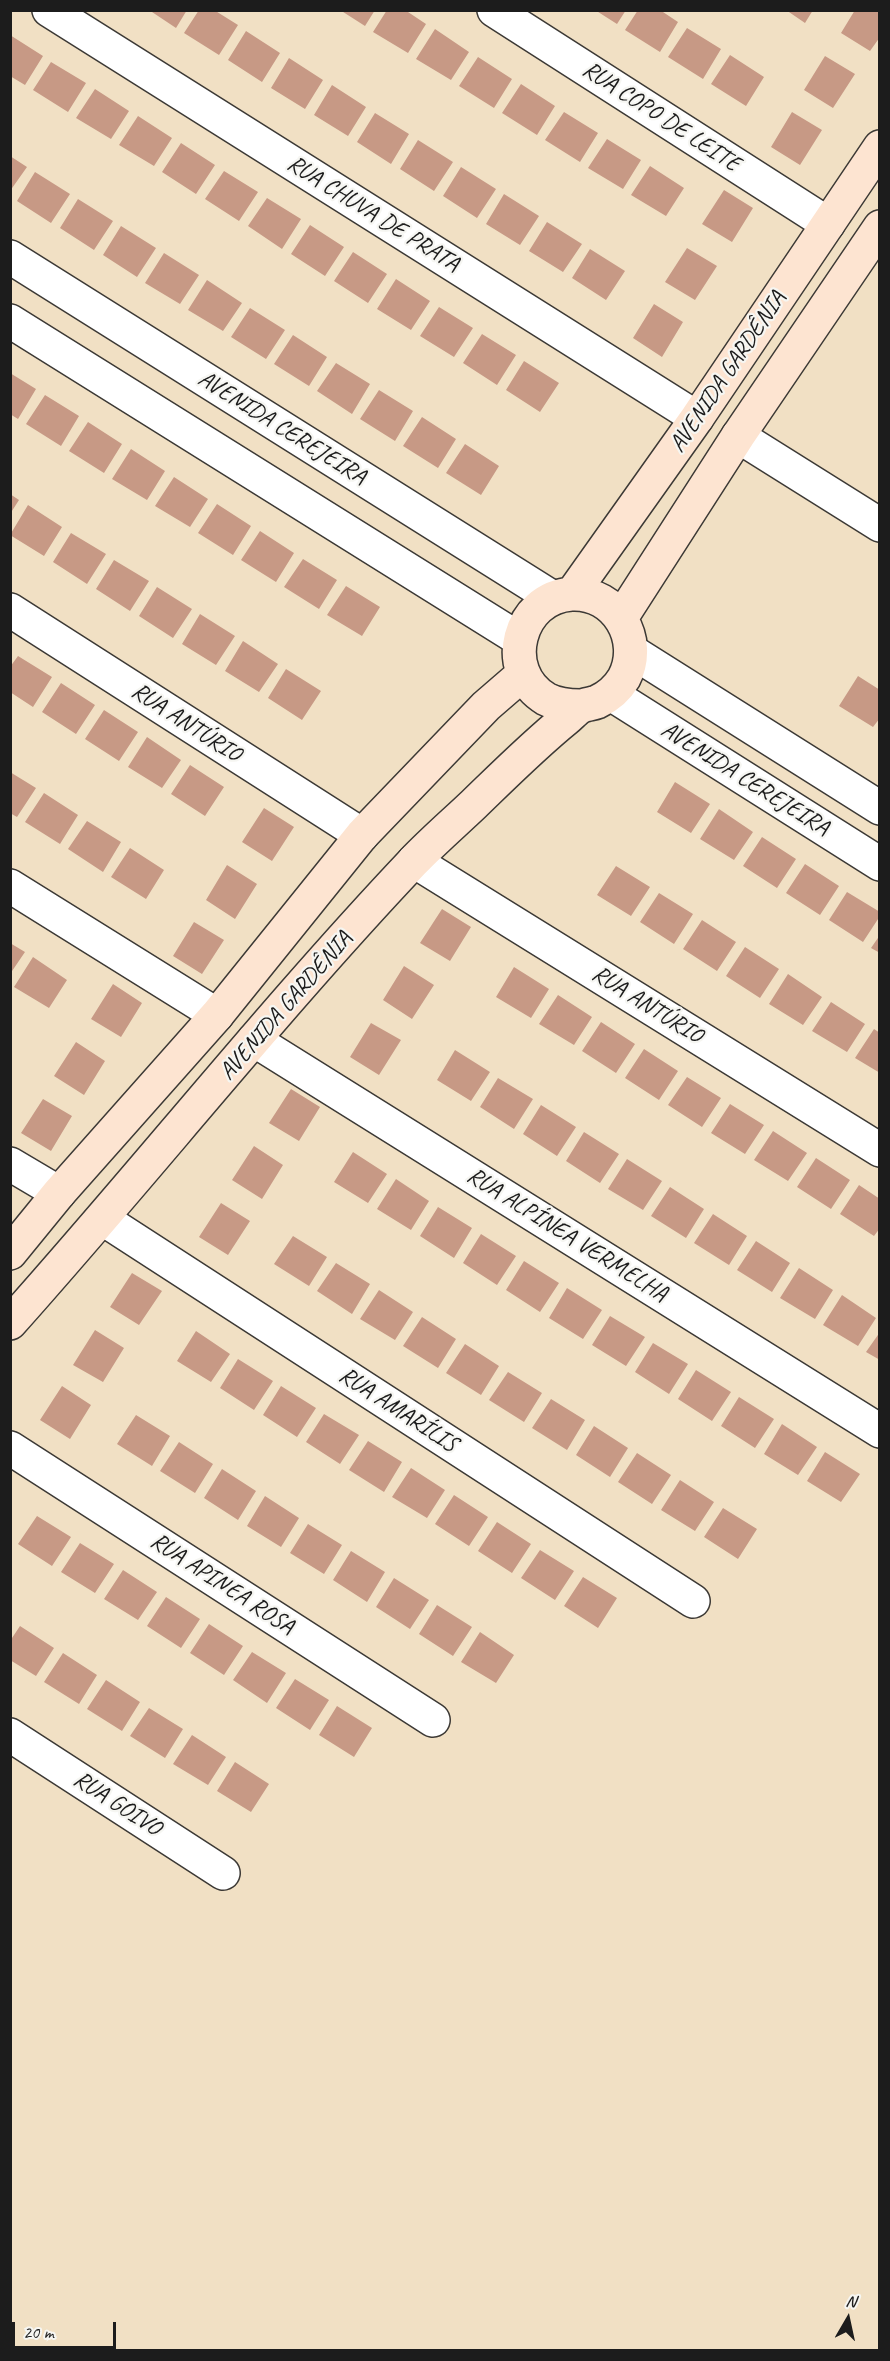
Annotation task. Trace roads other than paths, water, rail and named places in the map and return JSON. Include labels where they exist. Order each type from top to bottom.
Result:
[{"type":"street","name":"RUA CHUVA DE PRATA","points":[[49,10],[697,418]]},
{"type":"street","name":"RUA COPO DE LEITE","points":[[494,10],[828,224]]},
{"type":"street","name":"AVENIDA GARDÊNIA","points":[[562,596],[697,418],[879,147]]},
{"type":"street","name":"AVENIDA GARDÊNIA","points":[[621,618],[738,436],[876,240]]},
{"type":"street","name":"AVENIDA CEREJEIRA","points":[[10,257],[562,596]]},
{"type":"street","points":[[10,321],[519,639]]},
{"type":"street","points":[[738,436],[879,525]]},
{"type":"street","points":[[562,596],[591,596],[608,604],[621,618],[629,635],[631,651],[629,667],[622,682],[611,694],[597,702],[581,706],[563,705],[547,699],[533,688],[524,674],[519,657],[519,639],[525,623],[537,608],[562,596]]},
{"type":"street","name":"RUA ANTÚRIO","points":[[10,610],[362,835]]},
{"type":"street","name":"AVENIDA CEREJEIRA","points":[[631,651],[879,808]]},
{"type":"street","name":"AVENIDA GARDÊNIA","points":[[10,1254],[60,1193],[217,1015],[362,835],[486,706],[524,674]]},
{"type":"street","name":"AVENIDA CEREJEIRA","points":[[611,694],[879,864]]},
{"type":"street","name":"AVENIDA GARDÊNIA","points":[[10,1323],[103,1219],[254,1040],[414,861],[543,738],[581,706]]},
{"type":"street","name":"RUA ANTÚRIO","points":[[414,861],[879,1150]]},
{"type":"street","points":[[10,886],[217,1015]]},
{"type":"street","name":"RUA ALPÍNEA VERMELHA","points":[[254,1040],[879,1431]]},
{"type":"street","points":[[10,1164],[60,1193]]},
{"type":"street","name":"RUA AMARÍLIS","points":[[103,1219],[693,1600]]},
{"type":"street","name":"RUA APINEA ROSA","points":[[10,1448],[433,1720]]},
{"type":"street","name":"RUA GOIVO","points":[[10,1735],[223,1873]]}]
